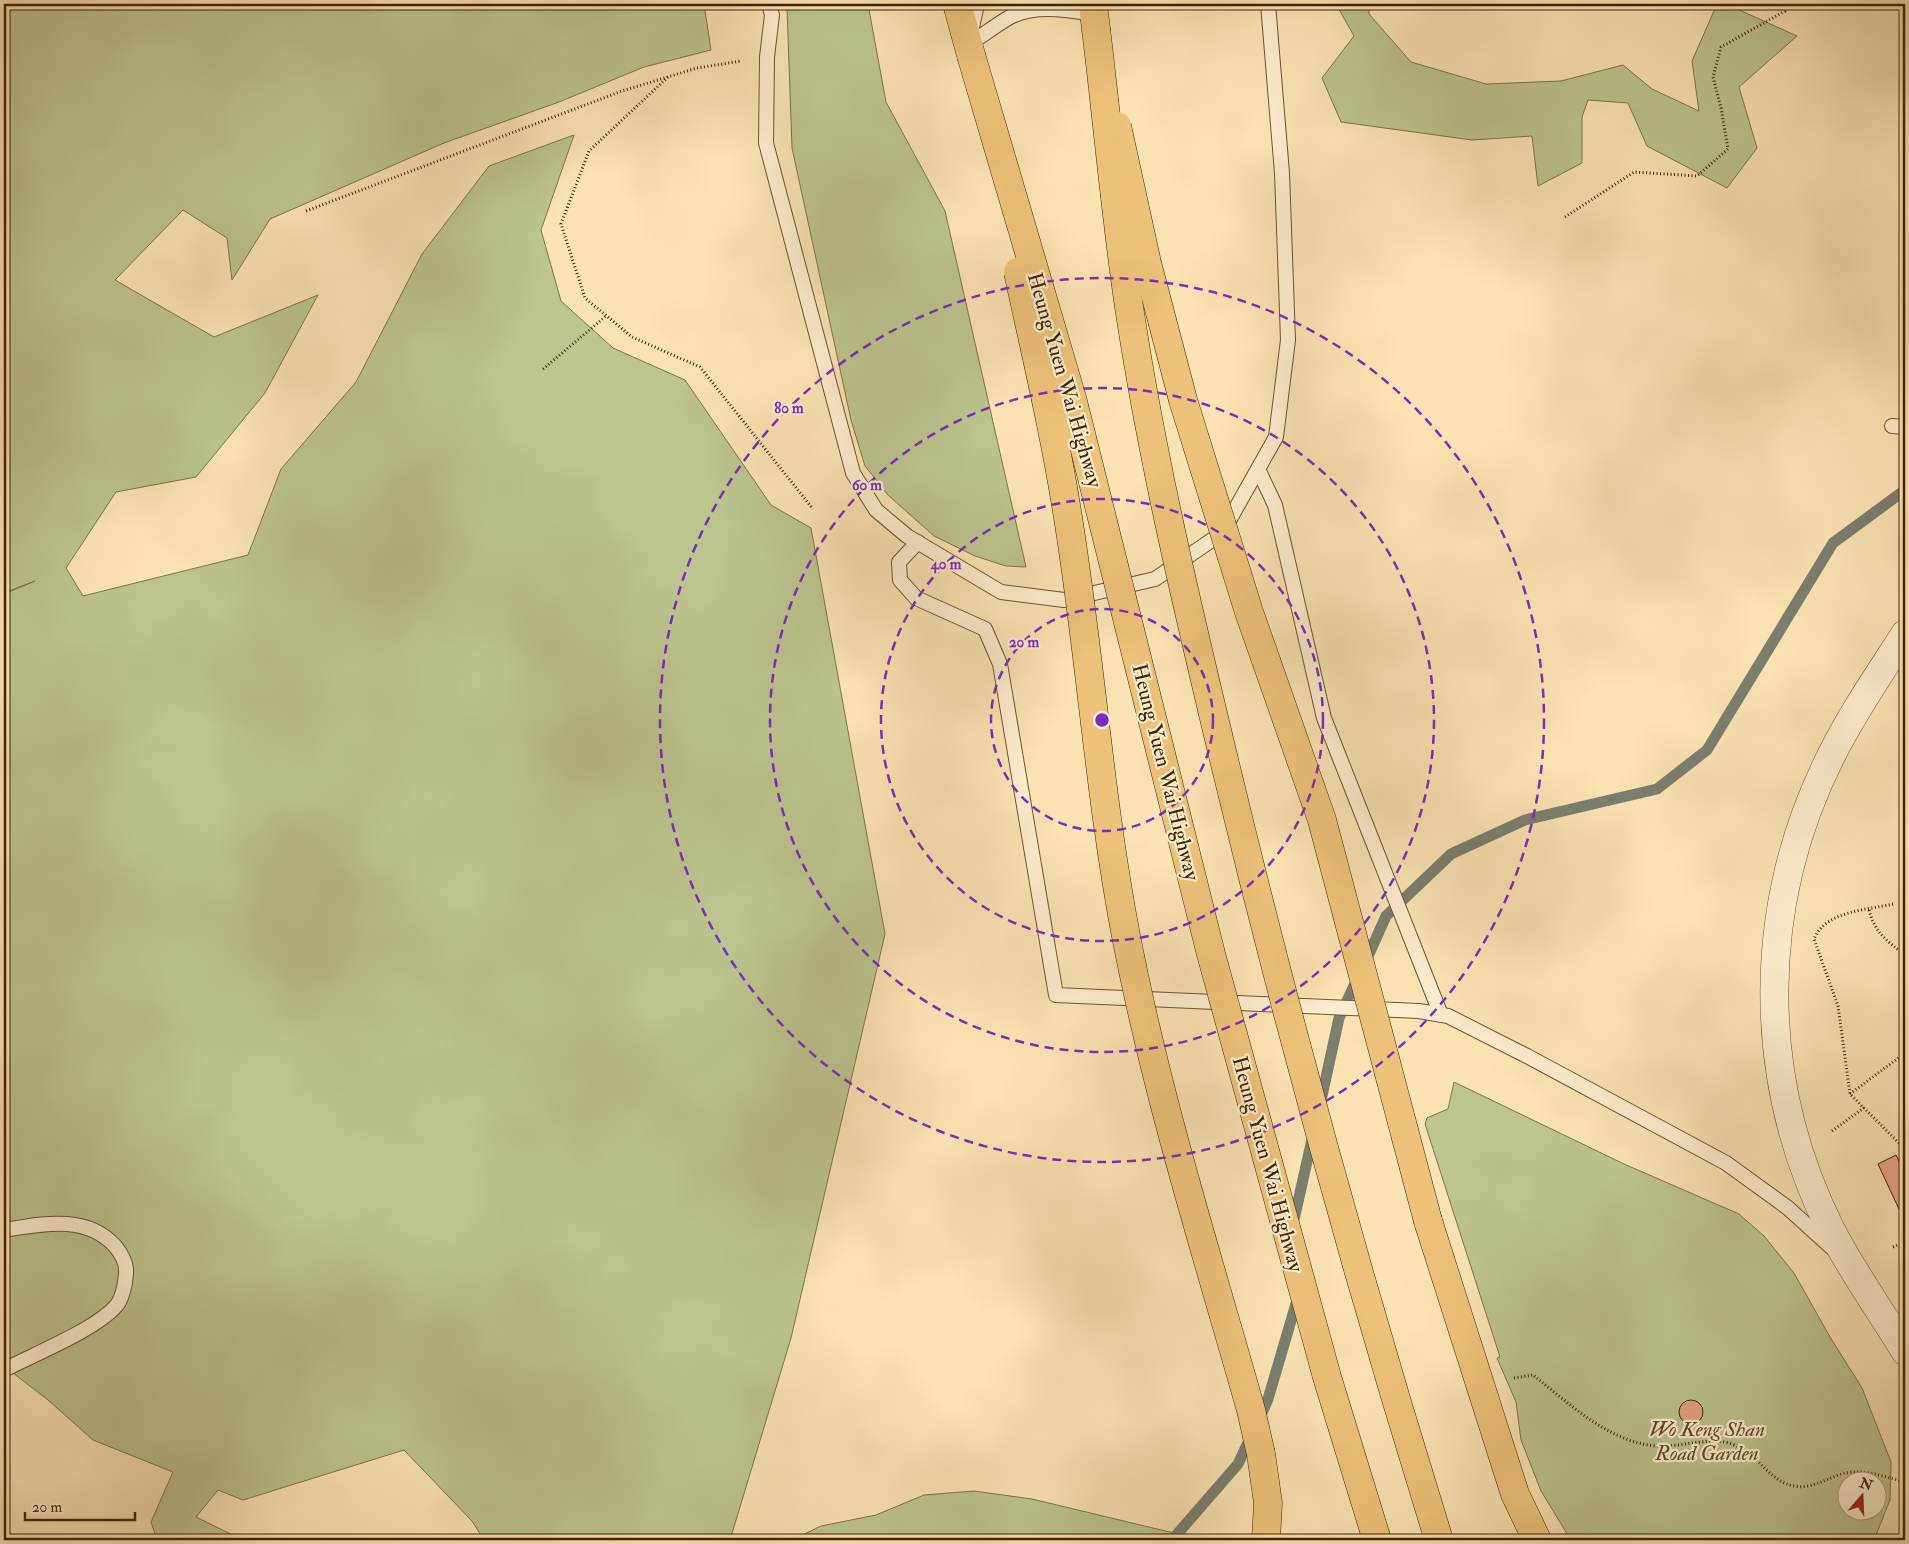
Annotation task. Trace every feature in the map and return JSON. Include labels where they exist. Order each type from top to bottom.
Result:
[{"type":"highway","name":"Heung Yuen Wai Highway","points":[[957,4],[1072,398],[1211,954],[1327,1377],[1377,1540]]},
{"type":"highway","points":[[1093,13],[1147,263],[1183,400],[1249,612],[1322,820],[1428,1221],[1515,1494],[1537,1540]]},
{"type":"highway","points":[[1093,13],[1128,300],[1151,429],[1190,617],[1238,820],[1311,1105],[1384,1365],[1439,1540]]},
{"type":"highway","points":[[970,50],[1047,407],[1069,524],[1108,837],[1129,949],[1177,1149],[1251,1410],[1261,1454],[1268,1503],[1266,1540]]},
{"type":"street","points":[[1905,634],[1853,714],[1814,792],[1789,868],[1774,954],[1773,1002],[1783,1093],[1794,1135],[1831,1228],[1905,1351]]},
{"type":"lane","points":[[769,4],[772,15],[767,58],[766,143],[853,473],[876,510],[918,542],[1001,592],[1064,600],[1155,579],[1222,533],[1276,437],[1288,340],[1282,173],[1268,4]]},
{"type":"lane","points":[[970,50],[977,4]]},
{"type":"lane","points":[[970,50],[1011,17],[1033,10],[1054,9],[1093,13]]},
{"type":"lane","points":[[1258,470],[1275,505],[1324,718],[1441,1015]]},
{"type":"lane","points":[[918,542],[899,562],[900,580],[916,598],[985,629],[1000,664],[1056,995],[1419,1012],[1448,1016],[1527,1056],[1726,1163],[1788,1208],[1836,1252],[1864,1282]]},
{"type":"lane","points":[[4,1230],[43,1224],[84,1226],[104,1234],[119,1251],[126,1268],[125,1285],[118,1304],[104,1318],[4,1370]]},
{"type":"path","points":[[1565,217],[1634,172],[1697,176],[1728,150],[1721,108],[1712,77],[1721,46],[1785,11],[1786,4]]},
{"type":"path","points":[[306,211],[622,91],[697,68],[767,58]]},
{"type":"path","points":[[668,77],[590,151],[561,224],[585,298],[632,338],[700,367],[813,509]]},
{"type":"path","points":[[543,369],[606,316]]},
{"type":"path","points":[[1893,904],[1829,920],[1818,929],[1814,939],[1838,1006],[1850,1094],[1905,1149]]},
{"type":"path","points":[[1869,910],[1873,926],[1886,940],[1905,955]]},
{"type":"path","points":[[1850,1094],[1905,1053]]},
{"type":"path","points":[[1832,1131],[1865,1107]]},
{"type":"path","points":[[1893,1247],[1905,1242]]},
{"type":"path","points":[[1505,1382],[1523,1375],[1533,1374],[1607,1431],[1628,1439],[1655,1446],[1710,1442],[1728,1443],[1744,1448],[1769,1473],[1783,1483],[1795,1487],[1859,1472],[1905,1482]]},
{"type":"green space","points":[[4,4],[704,4],[711,50],[644,67],[559,102],[444,143],[270,219],[232,280],[227,238],[183,210],[115,280],[214,337],[318,295],[265,393],[196,477],[116,492],[66,568],[83,596],[248,555],[281,469],[356,382],[422,254],[489,166],[574,135],[541,230],[561,301],[613,348],[685,380],[771,505],[811,528],[885,934],[791,1338],[730,1540],[484,1540],[472,1521],[404,1450],[243,1500],[218,1490],[196,1517],[243,1540],[157,1540],[151,1522],[173,1472],[93,1440],[48,1400],[4,1366],[4,594],[35,581],[4,593]]},
{"type":"green space","points":[[826,4],[868,4],[886,102],[945,211],[1026,567],[1006,566],[975,556],[934,536],[888,495],[865,466],[851,420],[792,148],[787,9]]},
{"type":"green space","points":[[1336,4],[1369,4],[1369,14],[1411,62],[1486,84],[1561,81],[1623,65],[1652,89],[1699,111],[1692,61],[1717,4],[1726,4],[1797,36],[1739,87],[1757,148],[1727,188],[1647,146],[1628,103],[1588,100],[1582,117],[1582,163],[1538,186],[1532,136],[1472,140],[1341,122],[1322,78],[1354,36]]},
{"type":"green space","name":"Wo Keng Shan Road Garden","points":[[1454,1082],[1624,1164],[1739,1214],[1764,1236],[1794,1273],[1830,1337],[1862,1388],[1891,1462],[1890,1500],[1886,1510],[1886,1472],[1836,1472],[1836,1522],[1881,1522],[1874,1540],[1572,1540],[1541,1491],[1521,1440],[1516,1402],[1497,1358],[1500,1357],[1425,1124],[1427,1118],[1448,1109]]},
{"type":"green space","points":[[974,1491],[1032,1499],[1203,1540],[792,1540],[821,1526],[876,1515],[924,1495]]},
{"type":"building","points":[[1896,1155],[1905,1173],[1905,1222],[1878,1164]]},
{"type":"building","points":[[1691,1400],[1700,1403],[1703,1412],[1700,1421],[1691,1424],[1682,1421],[1679,1412],[1682,1403]]},
{"type":"waterway","points":[[1365,963],[1386,916],[1451,854],[1525,820],[1657,789],[1707,750],[1833,543],[1905,490]]},
{"type":"waterway","points":[[1320,1105],[1339,1018],[1358,977]]},
{"type":"waterway","points":[[1293,1224],[1313,1135]]},
{"type":"waterway","points":[[1259,1420],[1268,1399],[1298,1297]]},
{"type":"waterway","points":[[1172,1540],[1238,1464],[1252,1434]]}]
